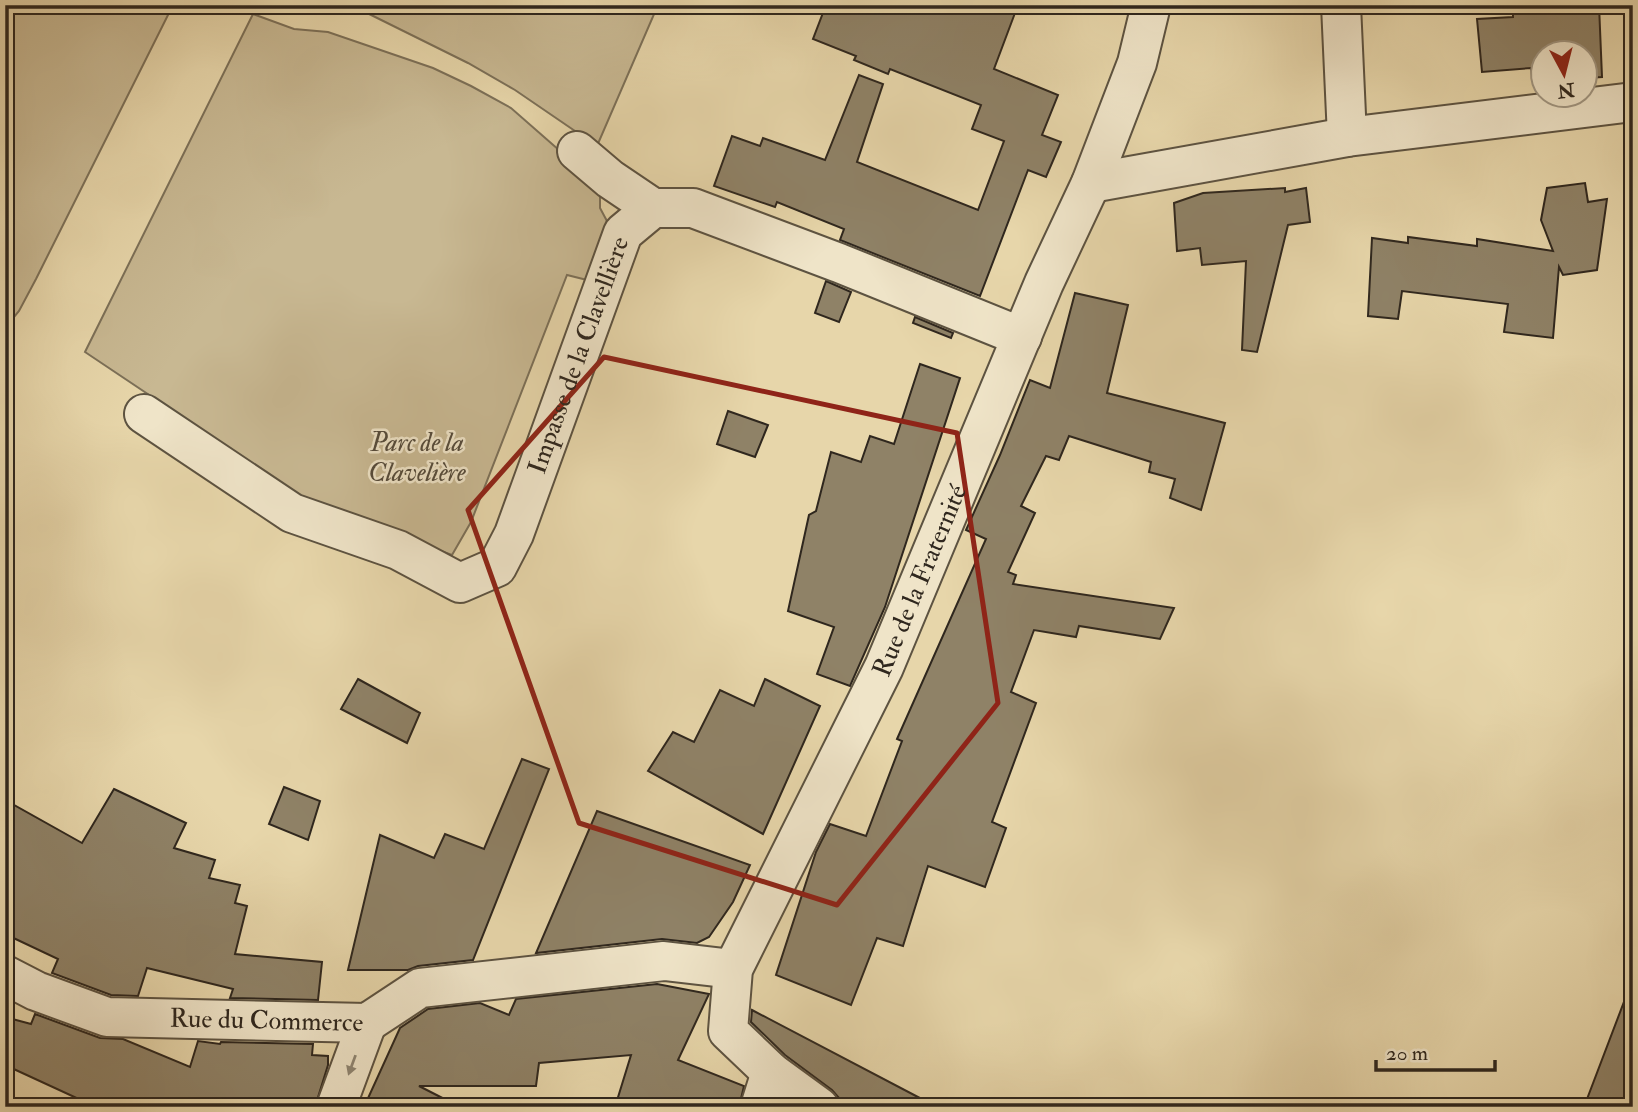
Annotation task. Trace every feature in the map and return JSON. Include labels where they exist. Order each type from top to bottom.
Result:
[{"type":"street","name":"Rue de la Fraternité","points":[[733,969],[884,667],[1051,268],[1091,183],[1137,64],[1151,5]]},
{"type":"street","points":[[1341,5],[1347,137]]},
{"type":"street","points":[[1091,183],[1347,137],[1633,102]]},
{"type":"street","points":[[577,151],[653,208]]},
{"type":"street","name":"Impasse de la Clavellière","points":[[144,414],[292,513],[398,550],[460,583],[498,567],[514,534],[623,233],[653,208],[693,208],[1022,337]]},
{"type":"street","name":"Rue du Commerce","points":[[5,975],[107,1017],[367,1023],[420,988],[664,961],[733,969]]},
{"type":"street","points":[[733,969],[728,1031],[766,1089],[820,1107]]},
{"type":"street","points":[[336,1107],[367,1023]]},
{"type":"highlighted area","points":[[604,357],[957,433],[998,703],[837,905],[579,823],[468,510]]},
{"type":"green space","points":[[5,5],[173,5],[36,279],[19,311],[5,328]]},
{"type":"green space","points":[[351,5],[658,5],[597,146],[515,90],[468,63]]},
{"type":"green space","name":"Parc de la Clavelière","points":[[253,14],[294,29],[328,32],[433,68],[471,86],[511,108],[600,186],[600,208],[608,223],[595,282],[567,275],[471,522],[452,555],[312,504],[85,352]]},
{"type":"building","points":[[826,5],[1018,5],[994,69],[1058,95],[1042,135],[1061,142],[1046,177],[1028,170],[980,296],[840,240],[844,229],[777,202],[775,207],[714,186],[732,136],[760,146],[763,138],[825,160],[859,75],[883,84],[857,162],[978,210],[1004,141],[972,129],[981,105],[890,69],[888,74],[854,60],[856,56],[813,39]]},
{"type":"building","points":[[1513,5],[1599,5],[1602,77],[1600,38],[1530,38],[1530,68],[1482,72],[1477,19],[1513,17]]},
{"type":"building","points":[[1585,183],[1588,202],[1607,199],[1597,270],[1563,275],[1559,267],[1553,338],[1504,332],[1508,304],[1402,291],[1398,319],[1368,316],[1372,238],[1408,243],[1408,237],[1477,246],[1477,239],[1553,251],[1541,220],[1547,188]]},
{"type":"building","points":[[1285,188],[1285,192],[1306,188],[1310,222],[1288,225],[1257,352],[1242,350],[1246,261],[1202,265],[1200,248],[1177,251],[1174,203],[1203,193]]},
{"type":"building","points":[[826,281],[851,292],[839,322],[815,313]]},
{"type":"building","points":[[1075,293],[1128,305],[1107,393],[1225,423],[1201,510],[1170,498],[1175,479],[1149,472],[1151,462],[1069,436],[1059,460],[1046,456],[1021,506],[1035,513],[1008,572],[1016,575],[1013,584],[1174,608],[1160,639],[1079,626],[1076,637],[1034,630],[1011,692],[1036,703],[992,822],[1006,828],[985,887],[928,866],[903,946],[877,938],[851,1005],[776,975],[816,852],[830,824],[866,836],[902,741],[897,739],[986,539],[966,530],[1030,380],[1050,388]]},
{"type":"building","points":[[915,317],[953,333],[951,338],[913,323]]},
{"type":"building","points":[[920,364],[960,378],[885,607],[850,686],[817,674],[834,627],[788,611],[809,515],[816,511],[831,452],[861,462],[870,436],[894,444]]},
{"type":"building","points":[[728,411],[768,425],[755,457],[717,444]]},
{"type":"building","points":[[358,679],[420,713],[407,743],[341,709]]},
{"type":"building","points":[[765,679],[820,706],[763,834],[648,771],[673,732],[694,742],[720,690],[754,706]]},
{"type":"building","points":[[522,759],[549,769],[473,960],[418,966],[408,970],[348,970],[380,835],[434,858],[445,834],[484,849]]},
{"type":"building","points":[[284,787],[320,801],[308,840],[269,824]]},
{"type":"building","points":[[114,789],[186,823],[174,848],[215,860],[209,878],[240,885],[235,903],[247,906],[235,954],[322,962],[318,1000],[230,998],[233,989],[147,968],[138,996],[111,995],[52,973],[58,959],[5,934],[5,800],[82,843]]},
{"type":"building","points":[[597,811],[750,865],[733,902],[709,937],[697,943],[662,939],[536,953]]},
{"type":"building","points":[[657,984],[709,994],[678,1060],[744,1086],[739,1107],[615,1107],[631,1055],[539,1063],[536,1086],[419,1086],[460,1107],[364,1107],[400,1028],[428,1009],[480,1003],[509,1015],[516,999]]},
{"type":"building","points":[[1630,986],[1633,986],[1633,1107],[1584,1107]]},
{"type":"building","points":[[752,1010],[937,1107],[840,1107],[839,1098],[832,1090],[785,1055],[751,1022]]},
{"type":"building","points":[[35,1014],[100,1038],[123,1039],[190,1067],[198,1041],[220,1044],[313,1044],[312,1055],[328,1056],[328,1065],[315,1107],[96,1107],[5,1065],[5,1017],[31,1024]]}]
